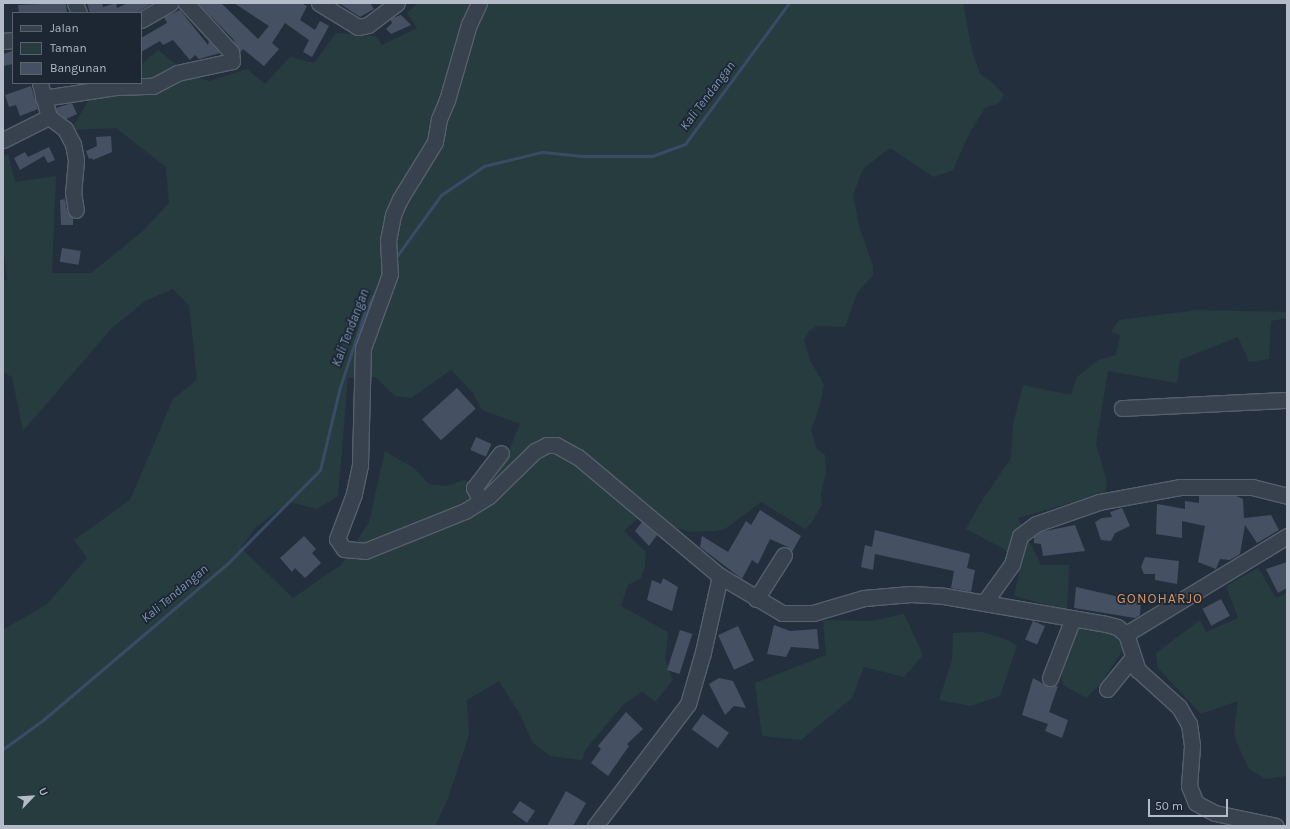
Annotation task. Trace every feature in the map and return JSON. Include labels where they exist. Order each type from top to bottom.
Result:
[{"type":"street","points":[[75,3],[80,12]]},
{"type":"street","points":[[142,19],[171,3]]},
{"type":"street","points":[[76,210],[73,192],[76,160],[73,144],[65,129],[49,117],[42,90],[153,86],[177,73],[232,61],[231,52],[186,3]]},
{"type":"street","points":[[319,3],[358,27],[368,25],[397,3]]},
{"type":"street","points":[[479,3],[469,24],[447,100],[439,119],[435,142],[400,199],[393,215],[388,240],[389,269],[363,348],[360,465],[354,494],[337,539],[344,549],[365,551],[398,540],[465,511],[500,486],[540,447],[556,445],[578,457],[720,576],[756,599],[782,613],[813,613],[864,598],[895,595],[944,596],[1117,627],[1126,634],[1138,670],[1179,707],[1189,724],[1192,746],[1189,786],[1196,803],[1215,813],[1276,826]]},
{"type":"street","points":[[3,140],[49,117]]},
{"type":"street","points":[[1122,408],[1287,400]]},
{"type":"street","points":[[481,501],[474,488],[501,453]]},
{"type":"street","points":[[984,603],[1012,564],[1020,536],[1036,524],[1099,502],[1180,487],[1252,487],[1287,496]]},
{"type":"street","points":[[1126,634],[1287,536]]},
{"type":"street","points":[[756,599],[784,554]]},
{"type":"street","points":[[595,826],[688,704],[703,652],[720,576]]},
{"type":"street","points":[[1050,678],[1073,618]]},
{"type":"street","points":[[1107,689],[1133,657]]},
{"type":"green space","points":[[418,3],[963,3],[972,51],[980,74],[992,82],[1004,95],[999,103],[985,108],[969,134],[953,170],[934,177],[890,148],[864,168],[853,195],[859,226],[873,266],[873,275],[857,293],[845,327],[817,326],[809,331],[804,340],[810,360],[824,385],[820,405],[811,430],[817,449],[825,455],[826,474],[821,493],[822,505],[812,522],[805,529],[761,502],[725,529],[690,532],[674,527],[646,511],[624,531],[646,552],[645,567],[641,578],[628,585],[621,606],[668,632],[665,659],[673,680],[655,702],[642,691],[624,704],[586,749],[582,760],[550,756],[533,743],[519,713],[499,681],[467,700],[469,735],[447,801],[435,826],[3,826],[3,630],[47,604],[87,558],[74,540],[130,500],[173,399],[197,380],[189,305],[173,289],[145,301],[112,328],[23,431],[12,377],[3,372],[3,281],[7,280],[3,246],[3,156],[8,154],[15,182],[56,176],[52,273],[91,273],[143,231],[169,203],[166,167],[116,128],[71,130],[98,84],[142,84],[142,64],[158,50],[191,76],[209,81],[247,69],[265,84],[290,57],[314,63],[336,33],[376,36],[382,45],[417,28],[407,13]],"holes":[[[451,370],[473,393],[482,410],[520,424],[503,464],[489,480],[476,485],[464,480],[447,486],[429,484],[415,469],[385,451],[369,522],[341,565],[293,598],[241,548],[255,528],[289,502],[317,509],[338,496],[348,378],[375,377],[395,396],[411,398]]]},
{"type":"green space","points":[[1197,310],[1287,312],[1287,318],[1271,321],[1269,359],[1249,362],[1238,337],[1180,360],[1177,383],[1108,371],[1096,444],[1107,482],[1105,493],[1018,518],[1041,565],[1069,565],[1067,610],[1014,596],[1020,568],[1004,549],[966,529],[979,505],[1011,458],[1013,424],[1023,385],[1071,395],[1077,377],[1098,360],[1116,355],[1120,335],[1111,332],[1119,320]]},
{"type":"green space","points":[[1258,568],[1276,598],[1287,593],[1287,776],[1266,779],[1249,769],[1236,741],[1234,731],[1238,701],[1201,714],[1158,668],[1156,653],[1200,620],[1206,632],[1238,618],[1226,586]]},
{"type":"green space","points":[[904,614],[923,655],[904,677],[864,667],[852,698],[801,740],[762,736],[755,683],[826,655],[823,620],[872,621]]},
{"type":"green space","points":[[1100,628],[1117,636],[1123,650],[1101,683],[1086,698],[1063,685],[1061,674],[1069,648],[1078,629]]},
{"type":"green space","points":[[983,632],[1010,641],[1017,646],[1000,696],[971,706],[939,700],[952,660],[953,633]]},
{"type":"building","points":[[66,3],[67,12],[19,12],[18,5]]},
{"type":"building","points":[[87,3],[102,3],[103,7],[116,3],[117,8],[128,3],[153,3],[138,12],[90,12]]},
{"type":"building","points":[[198,3],[221,3],[258,39],[269,26],[234,3],[301,3],[307,6],[300,20],[315,30],[320,21],[329,26],[312,57],[303,52],[309,40],[285,23],[272,43],[279,49],[264,66],[243,49],[240,53],[233,39]]},
{"type":"building","points":[[339,3],[370,3],[374,9],[360,17]]},
{"type":"building","points":[[180,10],[208,45],[209,41],[220,53],[199,59],[195,55],[190,60],[173,40],[163,45],[160,41],[142,51],[142,37],[167,23],[164,17]]},
{"type":"building","points":[[401,15],[411,25],[391,34],[386,29],[392,23],[390,19]]},
{"type":"building","points":[[12,51],[12,64],[3,66],[3,54]]},
{"type":"building","points":[[31,86],[38,109],[20,116],[16,105],[9,107],[5,95]]},
{"type":"building","points":[[72,103],[77,114],[66,119],[57,112],[56,108]]},
{"type":"building","points":[[111,136],[112,152],[93,160],[92,158],[89,159],[86,151],[97,146],[96,137]]},
{"type":"building","points":[[49,147],[55,160],[48,163],[44,156],[20,170],[14,158],[25,152],[28,157]]},
{"type":"building","points":[[65,199],[67,211],[73,218],[73,225],[61,225],[60,200]]},
{"type":"building","points":[[62,248],[81,251],[79,265],[60,262]]},
{"type":"building","points":[[457,388],[476,409],[441,440],[422,419]]},
{"type":"building","points":[[476,437],[492,444],[486,457],[470,450]]},
{"type":"building","points":[[1199,496],[1236,496],[1243,499],[1244,518],[1271,515],[1279,530],[1257,543],[1245,525],[1240,554],[1230,560],[1220,559],[1216,569],[1198,562],[1205,526],[1182,521],[1182,538],[1156,534],[1157,504],[1185,509],[1185,501],[1199,503]]},
{"type":"building","points":[[1122,508],[1130,526],[1115,533],[1111,541],[1101,540],[1095,522],[1102,518],[1112,517],[1110,512]]},
{"type":"building","points":[[760,510],[801,536],[792,552],[788,547],[770,539],[758,564],[752,560],[742,579],[700,547],[702,536],[728,552],[746,521],[751,525]]},
{"type":"building","points":[[642,522],[657,535],[649,546],[635,531]]},
{"type":"building","points":[[1075,525],[1085,551],[1043,556],[1041,544],[1034,543],[1034,537],[1040,532]]},
{"type":"building","points":[[875,530],[970,554],[967,568],[975,570],[971,592],[951,588],[954,571],[875,554],[873,570],[861,567],[865,545],[872,547]]},
{"type":"building","points":[[304,536],[316,549],[312,553],[321,563],[305,578],[295,568],[292,572],[280,558]]},
{"type":"building","points":[[1145,557],[1179,561],[1177,584],[1155,580],[1155,574],[1144,574],[1141,567]]},
{"type":"building","points":[[1287,562],[1287,588],[1278,593],[1266,569]]},
{"type":"building","points":[[663,578],[678,587],[672,611],[647,600],[652,580],[661,584]]},
{"type":"building","points":[[1076,587],[1141,602],[1140,615],[1135,618],[1074,608]]},
{"type":"building","points":[[1221,599],[1230,616],[1211,626],[1202,609]]},
{"type":"building","points":[[1033,621],[1045,626],[1037,644],[1025,639]]},
{"type":"building","points":[[774,625],[790,631],[817,629],[819,649],[791,647],[786,657],[767,654]]},
{"type":"building","points":[[738,626],[754,660],[734,670],[718,635]]},
{"type":"building","points":[[680,630],[692,634],[679,674],[667,670]]},
{"type":"building","points":[[719,678],[733,681],[746,708],[734,706],[725,715],[709,684]]},
{"type":"building","points":[[1033,678],[1047,686],[1058,686],[1049,712],[1068,720],[1062,738],[1045,731],[1048,724],[1022,715]]},
{"type":"building","points":[[626,712],[643,729],[627,744],[629,746],[608,776],[591,763],[601,749],[598,746]]},
{"type":"building","points":[[703,714],[729,733],[718,748],[692,729]]},
{"type":"building","points":[[566,791],[586,803],[573,826],[547,826]]},
{"type":"building","points":[[520,801],[535,811],[527,823],[512,813]]},
{"type":"waterway","name":"Kali Tendangan","points":[[394,260],[441,195],[484,166],[542,152],[583,156],[652,156],[685,144],[789,3]]},
{"type":"waterway","name":"Kali Tendangan","points":[[3,749],[43,720],[229,562],[320,470],[340,387],[365,312],[377,289]]},
{"type":"district","name":"GONOHARJO","points":[[1160,599]]}]
